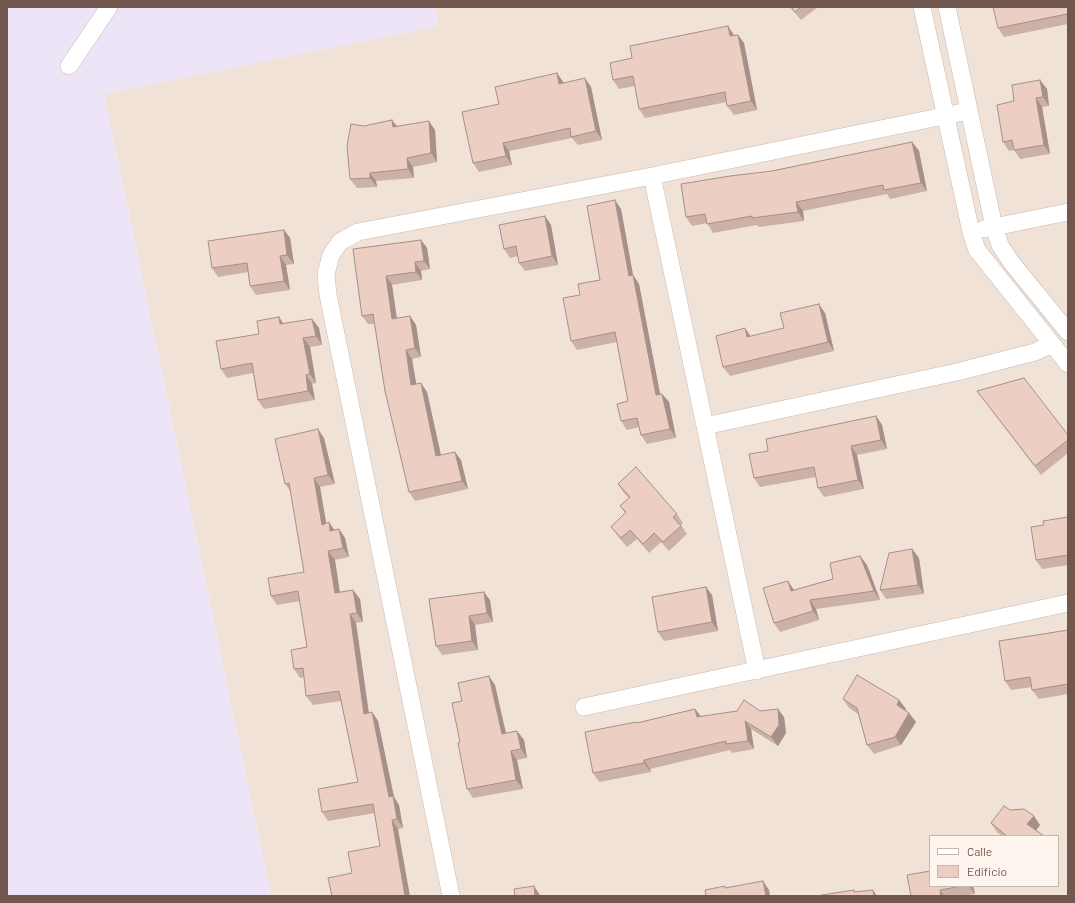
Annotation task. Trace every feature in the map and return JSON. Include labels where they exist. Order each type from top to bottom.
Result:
[{"type":"street","points":[[69,66],[109,7]]},
{"type":"street","points":[[922,7],[971,232],[978,250],[1068,364]]},
{"type":"street","points":[[946,7],[994,227],[1000,245],[1010,262],[1068,332]]},
{"type":"street","points":[[451,896],[328,295],[326,274],[331,255],[340,242],[358,232],[652,176],[968,111]]},
{"type":"street","points":[[652,176],[756,670]]},
{"type":"street","points":[[971,232],[1068,212]]},
{"type":"street","points":[[705,426],[957,372],[1035,352],[1052,344]]},
{"type":"street","points":[[584,707],[1068,603]]},
{"type":"shaded area","points":[[7,7],[435,7],[439,26],[104,94],[271,896],[7,896]]},
{"type":"shaded area","points":[[435,7],[1068,7],[1068,896],[271,896],[104,94],[438,26]]},
{"type":"building","points":[[791,7],[801,7],[795,12]]},
{"type":"building","points":[[993,7],[1068,7],[1068,20],[1067,14],[998,28]]},
{"type":"building","points":[[728,26],[730,36],[738,35],[751,101],[727,106],[725,92],[639,109],[633,76],[613,80],[610,63],[632,58],[630,46]]},
{"type":"building","points":[[557,73],[559,84],[585,78],[596,131],[571,137],[570,128],[503,143],[506,156],[473,163],[462,112],[499,104],[495,87]]},
{"type":"building","points":[[1040,80],[1043,97],[1036,98],[1044,145],[1014,150],[1012,140],[1003,142],[997,105],[1014,101],[1012,85]]},
{"type":"building","points":[[392,120],[393,127],[429,121],[431,153],[407,158],[408,169],[370,173],[370,178],[350,179],[347,146],[351,124],[364,126]]},
{"type":"building","points":[[912,142],[921,183],[884,190],[883,185],[796,202],[798,212],[752,218],[752,216],[707,224],[705,214],[686,217],[681,184],[772,171]]},
{"type":"building","points":[[615,200],[629,276],[633,275],[656,395],[662,394],[670,429],[641,435],[637,418],[621,421],[617,404],[628,401],[615,332],[571,341],[563,298],[580,295],[578,284],[600,280],[587,206]]},
{"type":"building","points":[[545,216],[552,256],[519,263],[516,246],[504,249],[499,225]]},
{"type":"building","points":[[284,230],[287,255],[280,256],[284,281],[250,286],[247,263],[212,268],[208,241]]},
{"type":"building","points":[[421,240],[424,261],[415,262],[416,272],[386,276],[392,319],[410,316],[415,348],[406,350],[411,385],[421,383],[436,456],[455,452],[462,481],[409,492],[385,391],[373,314],[362,316],[353,249]]},
{"type":"building","points":[[819,304],[828,342],[723,367],[716,336],[745,328],[747,337],[784,328],[780,313]]},
{"type":"building","points":[[279,317],[280,324],[312,319],[316,336],[303,338],[310,374],[306,375],[308,391],[258,400],[252,363],[221,369],[216,341],[259,334],[257,321]]},
{"type":"building","points":[[1024,378],[1068,435],[1068,440],[1035,466],[977,391]]},
{"type":"building","points":[[876,416],[881,440],[851,446],[858,480],[818,488],[814,467],[754,478],[749,454],[768,451],[766,439]]},
{"type":"building","points":[[318,429],[328,475],[314,478],[322,525],[329,522],[330,531],[339,529],[343,548],[328,551],[335,593],[353,590],[357,613],[350,614],[364,714],[372,712],[389,797],[393,796],[397,819],[392,820],[405,896],[332,896],[328,878],[352,873],[348,852],[380,846],[373,804],[322,812],[318,789],[358,782],[339,691],[306,696],[303,668],[294,669],[291,650],[307,647],[298,591],[271,596],[268,578],[304,572],[289,483],[285,484],[275,439]]},
{"type":"building","points":[[636,467],[677,514],[673,517],[681,526],[663,542],[654,533],[643,544],[630,530],[621,538],[611,527],[626,512],[620,506],[630,497],[618,484]]},
{"type":"building","points":[[1068,517],[1068,555],[1036,560],[1031,527],[1044,525],[1043,521]]},
{"type":"building","points":[[912,549],[918,585],[880,590],[889,553]]},
{"type":"building","points":[[860,556],[874,591],[810,600],[813,611],[774,623],[763,588],[788,581],[791,591],[833,579],[830,563]]},
{"type":"building","points":[[706,587],[712,622],[658,632],[652,597]]},
{"type":"building","points":[[484,592],[487,613],[469,616],[472,641],[436,646],[429,599]]},
{"type":"building","points":[[1068,630],[1068,684],[1032,690],[1030,677],[1005,681],[999,641]]},
{"type":"building","points":[[857,675],[899,700],[897,705],[909,713],[895,737],[867,745],[857,708],[843,699]]},
{"type":"building","points":[[489,676],[502,734],[517,731],[521,749],[511,751],[516,780],[467,789],[452,703],[462,701],[458,683]]},
{"type":"building","points":[[744,700],[760,711],[778,709],[779,725],[771,737],[745,721],[748,741],[726,744],[726,741],[644,760],[644,763],[593,773],[585,732],[637,723],[695,709],[697,717],[737,711]]},
{"type":"building","points":[[1004,806],[1010,810],[1024,809],[1034,816],[1027,824],[1043,835],[1006,835],[991,823]]},
{"type":"building","points":[[929,871],[929,887],[956,887],[940,890],[941,896],[911,896],[907,875]]},
{"type":"building","points":[[763,881],[766,896],[706,896],[705,890]]},
{"type":"building","points":[[534,886],[535,896],[515,896],[514,889]]},
{"type":"building","points":[[854,890],[854,892],[873,890],[874,896],[816,896]]}]
